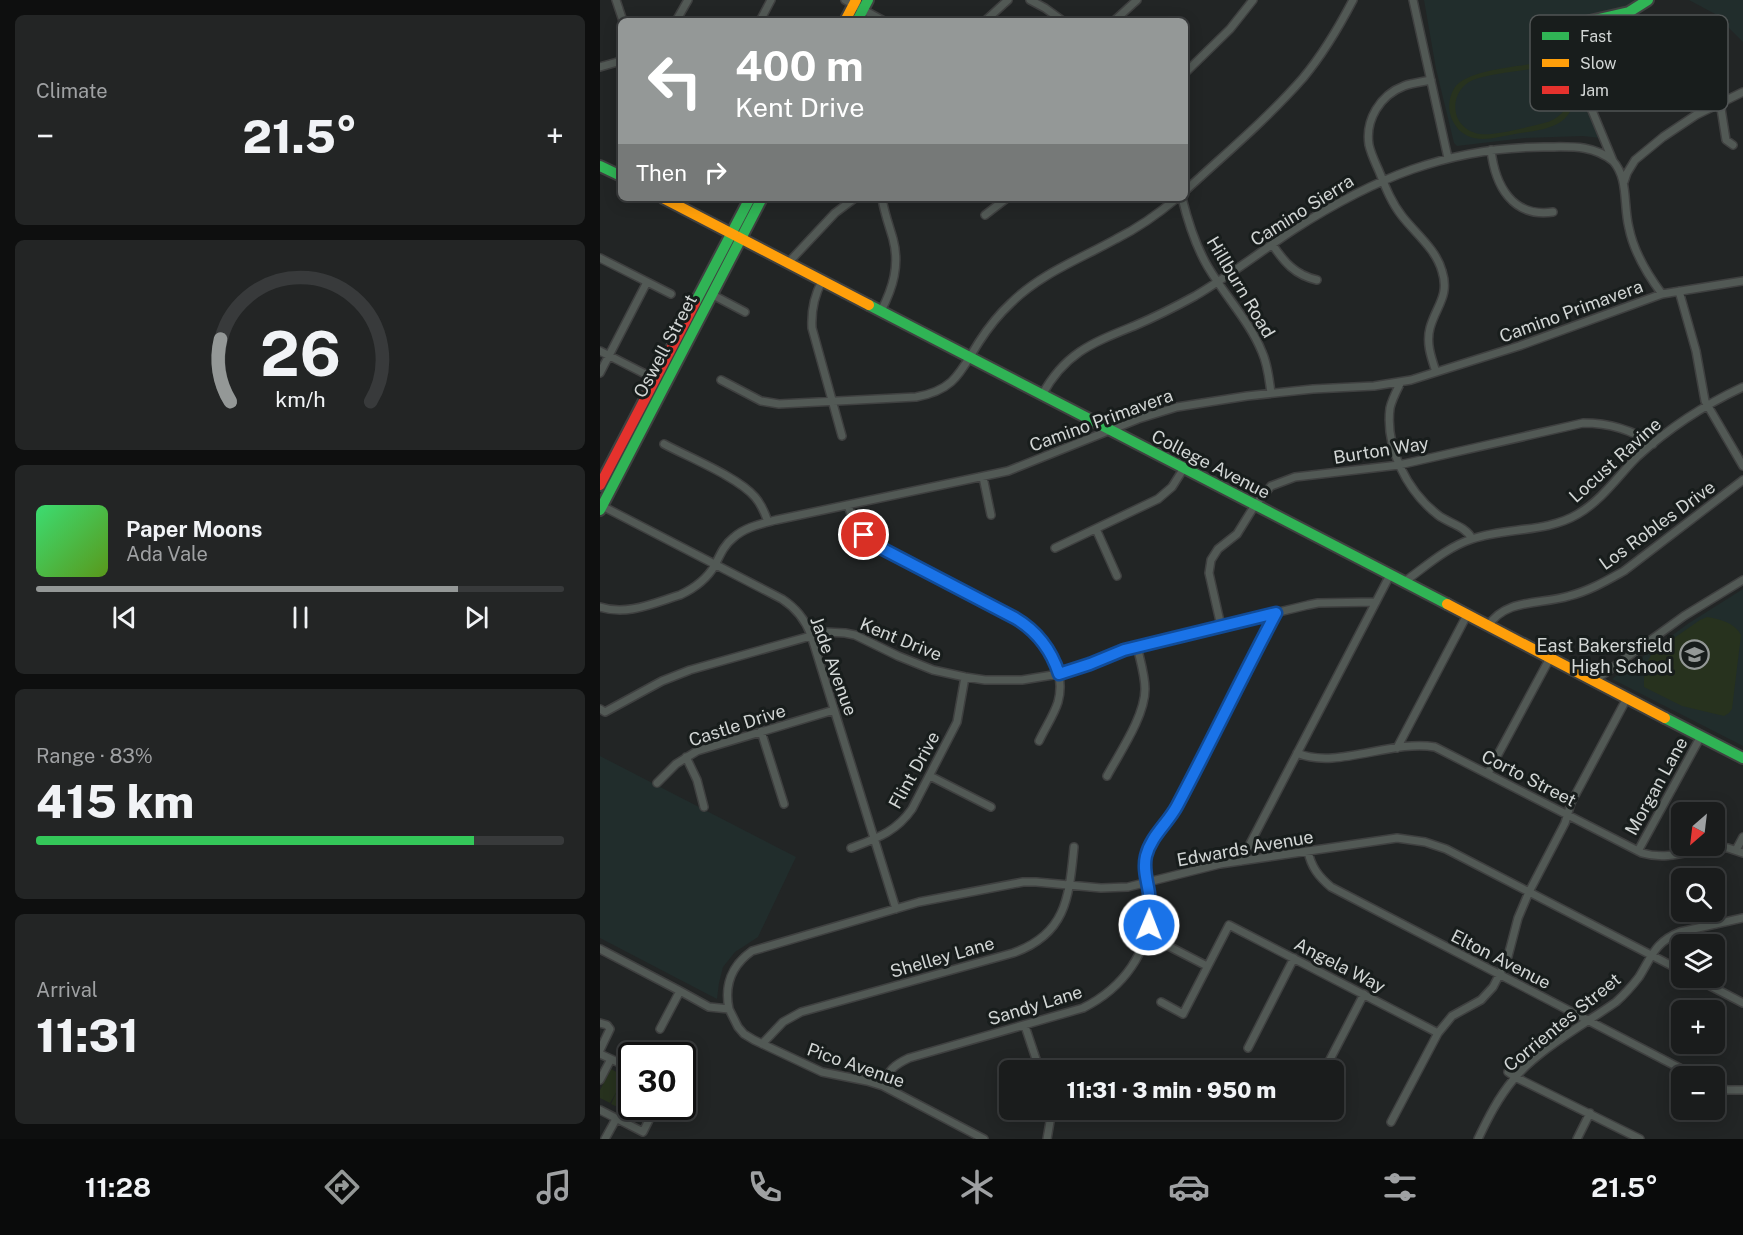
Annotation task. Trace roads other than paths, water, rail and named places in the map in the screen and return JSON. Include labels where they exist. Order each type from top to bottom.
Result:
[{"type":"street","points":[[616,0],[622,18]]},
{"type":"street","points":[[678,18],[688,0]]},
{"type":"street","points":[[762,18],[771,0]]},
{"type":"street","points":[[988,18],[1008,0]]},
{"type":"street","points":[[1030,0],[1059,18]]},
{"type":"street","points":[[1117,18],[1137,0]]},
{"type":"street","points":[[1188,70],[1230,29],[1253,0]]},
{"type":"street","points":[[1188,187],[1292,90],[1322,53],[1353,0]]},
{"type":"street","points":[[1413,0],[1448,158]]},
{"type":"street","points":[[1616,15],[1629,12],[1648,0]]},
{"type":"street","points":[[847,18],[857,3],[880,18]]},
{"type":"street","points":[[600,67],[618,62]]},
{"type":"street","points":[[1431,80],[1395,90],[1381,102],[1369,126],[1369,143],[1396,207],[1434,254],[1442,271],[1443,297],[1429,335],[1430,352],[1436,372]]},
{"type":"street","points":[[1728,99],[1743,92]]},
{"type":"street","points":[[1592,111],[1613,161],[1620,171],[1624,184],[1626,217],[1634,246],[1646,272],[1662,294]]},
{"type":"street","points":[[1624,184],[1630,166],[1643,153],[1677,127],[1705,111]]},
{"type":"street","points":[[1721,111],[1726,140],[1733,145]]},
{"type":"street","name":"Camino Sierra","points":[[1042,395],[1062,367],[1082,350],[1105,337],[1167,311],[1217,282],[1330,207],[1383,180],[1448,158],[1491,150],[1583,147],[1599,151],[1613,161]]},
{"type":"street","points":[[1491,150],[1495,173],[1503,189],[1515,204],[1537,213],[1553,212]]},
{"type":"street","points":[[600,166],[618,175]]},
{"type":"street","name":"College Avenue","points":[[669,201],[1743,758]]},
{"type":"street","name":"Oswell Street","points":[[601,504],[711,294],[749,201]]},
{"type":"street","name":"Oswell Street","points":[[600,485],[655,379],[736,236],[760,201]]},
{"type":"street","points":[[788,263],[835,213],[851,201]]},
{"type":"street","points":[[881,311],[893,284],[896,260],[893,238],[883,201]]},
{"type":"street","points":[[986,215],[1003,201]]},
{"type":"street","points":[[721,380],[761,401],[779,404],[926,396],[952,382],[964,368],[994,321],[1023,292],[1053,272],[1130,232],[1173,201]]},
{"type":"street","name":"Hillburn Road","points":[[1183,201],[1193,236],[1203,258],[1257,341],[1266,363],[1271,393]]},
{"type":"street","points":[[1272,244],[1293,270],[1317,280]]},
{"type":"street","points":[[600,258],[671,294]]},
{"type":"street","points":[[822,280],[814,300],[812,318],[814,335],[842,436]]},
{"type":"street","name":"Camino Primavera","points":[[600,607],[624,611],[680,595],[697,586],[715,565],[723,549],[734,536],[749,527],[1008,471],[1157,412],[1177,407],[1271,393],[1401,382],[1519,346],[1662,294],[1743,281]]},
{"type":"street","points":[[600,373],[647,282]]},
{"type":"street","points":[[1679,291],[1696,351],[1705,401],[1743,466]]},
{"type":"street","points":[[711,294],[745,312]]},
{"type":"street","points":[[600,351],[657,381],[658,386],[633,443]]},
{"type":"street","points":[[1401,382],[1392,400],[1390,414],[1392,441],[1400,465],[1407,480],[1422,501],[1441,518],[1466,531],[1472,539]]},
{"type":"street","name":"Locust Ravine","points":[[1404,582],[1455,546],[1472,539],[1547,526],[1571,518],[1589,507],[1622,472],[1672,429],[1707,405],[1743,387]]},
{"type":"street","name":"Burton Way","points":[[1221,626],[1210,578],[1211,560],[1218,549],[1237,534],[1255,505],[1271,486],[1295,477],[1400,465],[1583,423],[1619,427],[1653,444]]},
{"type":"street","points":[[664,444],[741,484],[760,504],[768,522]]},
{"type":"street","points":[[601,504],[616,468],[619,448]]},
{"type":"street","points":[[1055,548],[1158,499],[1172,487],[1184,468]]},
{"type":"street","points":[[983,477],[991,515]]},
{"type":"street","name":"Los Robles Drive","points":[[1488,626],[1497,615],[1510,607],[1565,598],[1595,587],[1624,571],[1743,480]]},
{"type":"street","name":"Jade Avenue","points":[[601,504],[788,603],[802,618],[811,635],[896,909]]},
{"type":"street","points":[[848,505],[857,526],[879,547],[1015,618],[1044,643],[1050,651],[1060,682],[1058,701],[1039,741]]},
{"type":"street","points":[[1095,529],[1117,576]]},
{"type":"street","points":[[1240,861],[1390,575]]},
{"type":"street","points":[[1594,681],[1684,616],[1743,580]]},
{"type":"street","name":"Kent Drive","points":[[600,709],[605,712],[662,681],[690,670],[811,635],[836,632],[855,635],[918,665],[965,677],[1022,680],[1059,674],[1137,646],[1318,603],[1376,602]]},
{"type":"street","name":"Sandy Lane","points":[[883,1086],[887,1073],[909,1058],[1083,1008],[1116,987],[1131,969],[1147,935],[1150,905],[1145,866],[1149,848],[1171,817],[1276,613]]},
{"type":"street","points":[[1397,748],[1467,615]]},
{"type":"street","points":[[1107,776],[1138,716],[1144,699],[1144,678],[1137,646]]},
{"type":"street","points":[[1488,773],[1550,658]]},
{"type":"street","name":"Flint Drive","points":[[851,848],[892,830],[906,818],[912,809],[957,722],[965,677]]},
{"type":"street","points":[[1391,1122],[1438,1033],[1452,1016],[1488,994],[1500,975],[1511,948],[1522,906],[1568,814],[1571,803],[1627,698]]},
{"type":"street","name":"Castle Drive","points":[[657,783],[666,772],[686,757],[708,746],[834,710]]},
{"type":"street","points":[[761,731],[784,804]]},
{"type":"street","name":"Morgan Lane","points":[[1638,851],[1701,736]]},
{"type":"street","name":"Corto Street","points":[[1297,753],[1310,758],[1326,759],[1417,745],[1435,747],[1638,851],[1660,856],[1712,848],[1739,851]]},
{"type":"street","points":[[686,757],[697,780],[704,807]]},
{"type":"street","points":[[930,776],[990,807]]},
{"type":"street","points":[[1739,851],[1743,837]]},
{"type":"street","name":"Edwards Avenue","points":[[729,1009],[727,993],[730,976],[739,962],[752,951],[919,902],[1009,884],[1036,882],[1114,888],[1220,864],[1385,839],[1410,839],[1446,849],[1671,965]]},
{"type":"street","name":"Shelley Lane","points":[[762,1044],[783,1022],[801,1012],[1031,945],[1047,933],[1065,907],[1074,847]]},
{"type":"street","name":"Elton Avenue","points":[[1308,851],[1318,875],[1331,887],[1676,1066]]},
{"type":"street","name":"Corrientes Street","points":[[1478,1139],[1500,1098],[1515,1077],[1540,1054],[1626,993],[1641,974],[1651,955],[1665,939],[1680,932],[1743,918]]},
{"type":"street","name":"Angela Way","points":[[1208,966],[1229,925],[1438,1033]]},
{"type":"street","points":[[1147,935],[1208,966],[1183,1014],[1161,1002]]},
{"type":"street","points":[[600,949],[709,1008],[729,1009]]},
{"type":"street","points":[[1248,1048],[1294,958]]},
{"type":"street","points":[[1714,988],[1743,1003]]},
{"type":"street","points":[[660,1029],[680,991]]},
{"type":"street","points":[[1330,1060],[1364,994]]},
{"type":"street","name":"Pico Avenue","points":[[729,1009],[744,1034],[762,1044],[822,1072],[883,1086],[984,1139]]},
{"type":"street","points":[[600,1023],[607,1025],[610,1029],[600,1052],[618,1062]]},
{"type":"street","points":[[1025,1026],[1036,1060]]},
{"type":"street","points":[[600,1080],[611,1059]]},
{"type":"street","points":[[1508,1072],[1640,1139]]},
{"type":"street","points":[[1725,1089],[1743,1090]]},
{"type":"street","points":[[600,1110],[616,1119],[605,1139]]},
{"type":"street","points":[[1577,1139],[1590,1113]]},
{"type":"street","points":[[618,1120],[642,1132],[648,1120]]},
{"type":"street","points":[[1047,1139],[1051,1120]]},
{"type":"place","name":"East Bakersfield High School","points":[[1694,655]]}]
